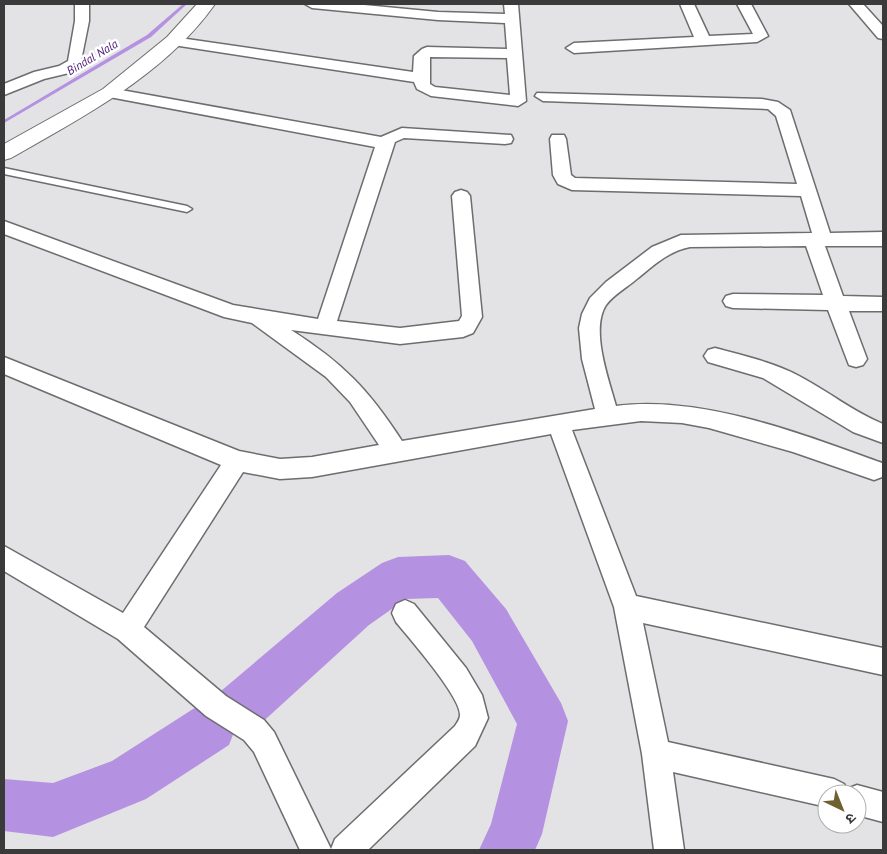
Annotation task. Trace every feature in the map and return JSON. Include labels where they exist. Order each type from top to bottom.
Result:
[{"type":"street","points":[[4,90],[40,75],[64,70],[76,63],[82,21],[82,4]]},
{"type":"street","points":[[4,153],[110,93],[173,41],[206,4]]},
{"type":"street","points":[[312,4],[512,11],[515,54],[518,101],[431,91],[423,86],[421,78],[422,56],[427,52],[515,54]]},
{"type":"street","points":[[687,4],[704,42]]},
{"type":"street","points":[[574,48],[704,42],[749,39],[761,36],[744,4]]},
{"type":"street","points":[[856,4],[883,35]]},
{"type":"street","points":[[173,41],[421,78]]},
{"type":"street","points":[[110,93],[385,143]]},
{"type":"street","points":[[543,96],[772,105],[784,114],[807,190],[818,239],[836,302],[856,359]]},
{"type":"street","points":[[325,328],[385,143],[389,138],[402,133],[505,139]]},
{"type":"street","points":[[558,138],[562,175],[564,180],[572,184],[807,190]]},
{"type":"street","points":[[4,226],[231,312],[325,328],[418,336],[456,331],[466,327],[472,317],[461,196]]},
{"type":"street","points":[[608,418],[589,335],[590,316],[597,302],[659,250],[672,243],[690,240],[883,239]]},
{"type":"street","points":[[733,301],[883,304]]},
{"type":"street","points":[[254,316],[317,358],[345,382],[369,409],[396,452]]},
{"type":"street","points":[[715,356],[769,371],[793,382],[861,425],[883,434]]},
{"type":"street","points":[[4,365],[237,461],[280,469],[304,468],[558,423],[608,418],[641,412],[682,414],[709,419],[792,442],[874,470]]},
{"type":"street","points":[[558,423],[627,607],[656,754],[669,850]]},
{"type":"street","points":[[126,630],[237,461]]},
{"type":"street","points":[[4,558],[126,630],[216,706],[254,730],[264,742],[316,850]]},
{"type":"street","points":[[627,607],[883,662]]},
{"type":"street","points":[[346,850],[466,736],[474,715],[471,704],[459,684],[431,644],[405,613]]},
{"type":"street","points":[[656,754],[817,790]]},
{"type":"street","points":[[867,803],[883,807]]},
{"type":"lane","points":[[4,170],[187,209]]},
{"type":"waterway","name":"Bindal Nala","points":[[4,122],[149,36],[185,4]]},
{"type":"waterway","points":[[239,709],[353,609],[398,578],[449,576],[489,625],[543,721],[515,834],[506,850]]},
{"type":"waterway","points":[[4,805],[53,810],[128,781],[211,727]]}]
